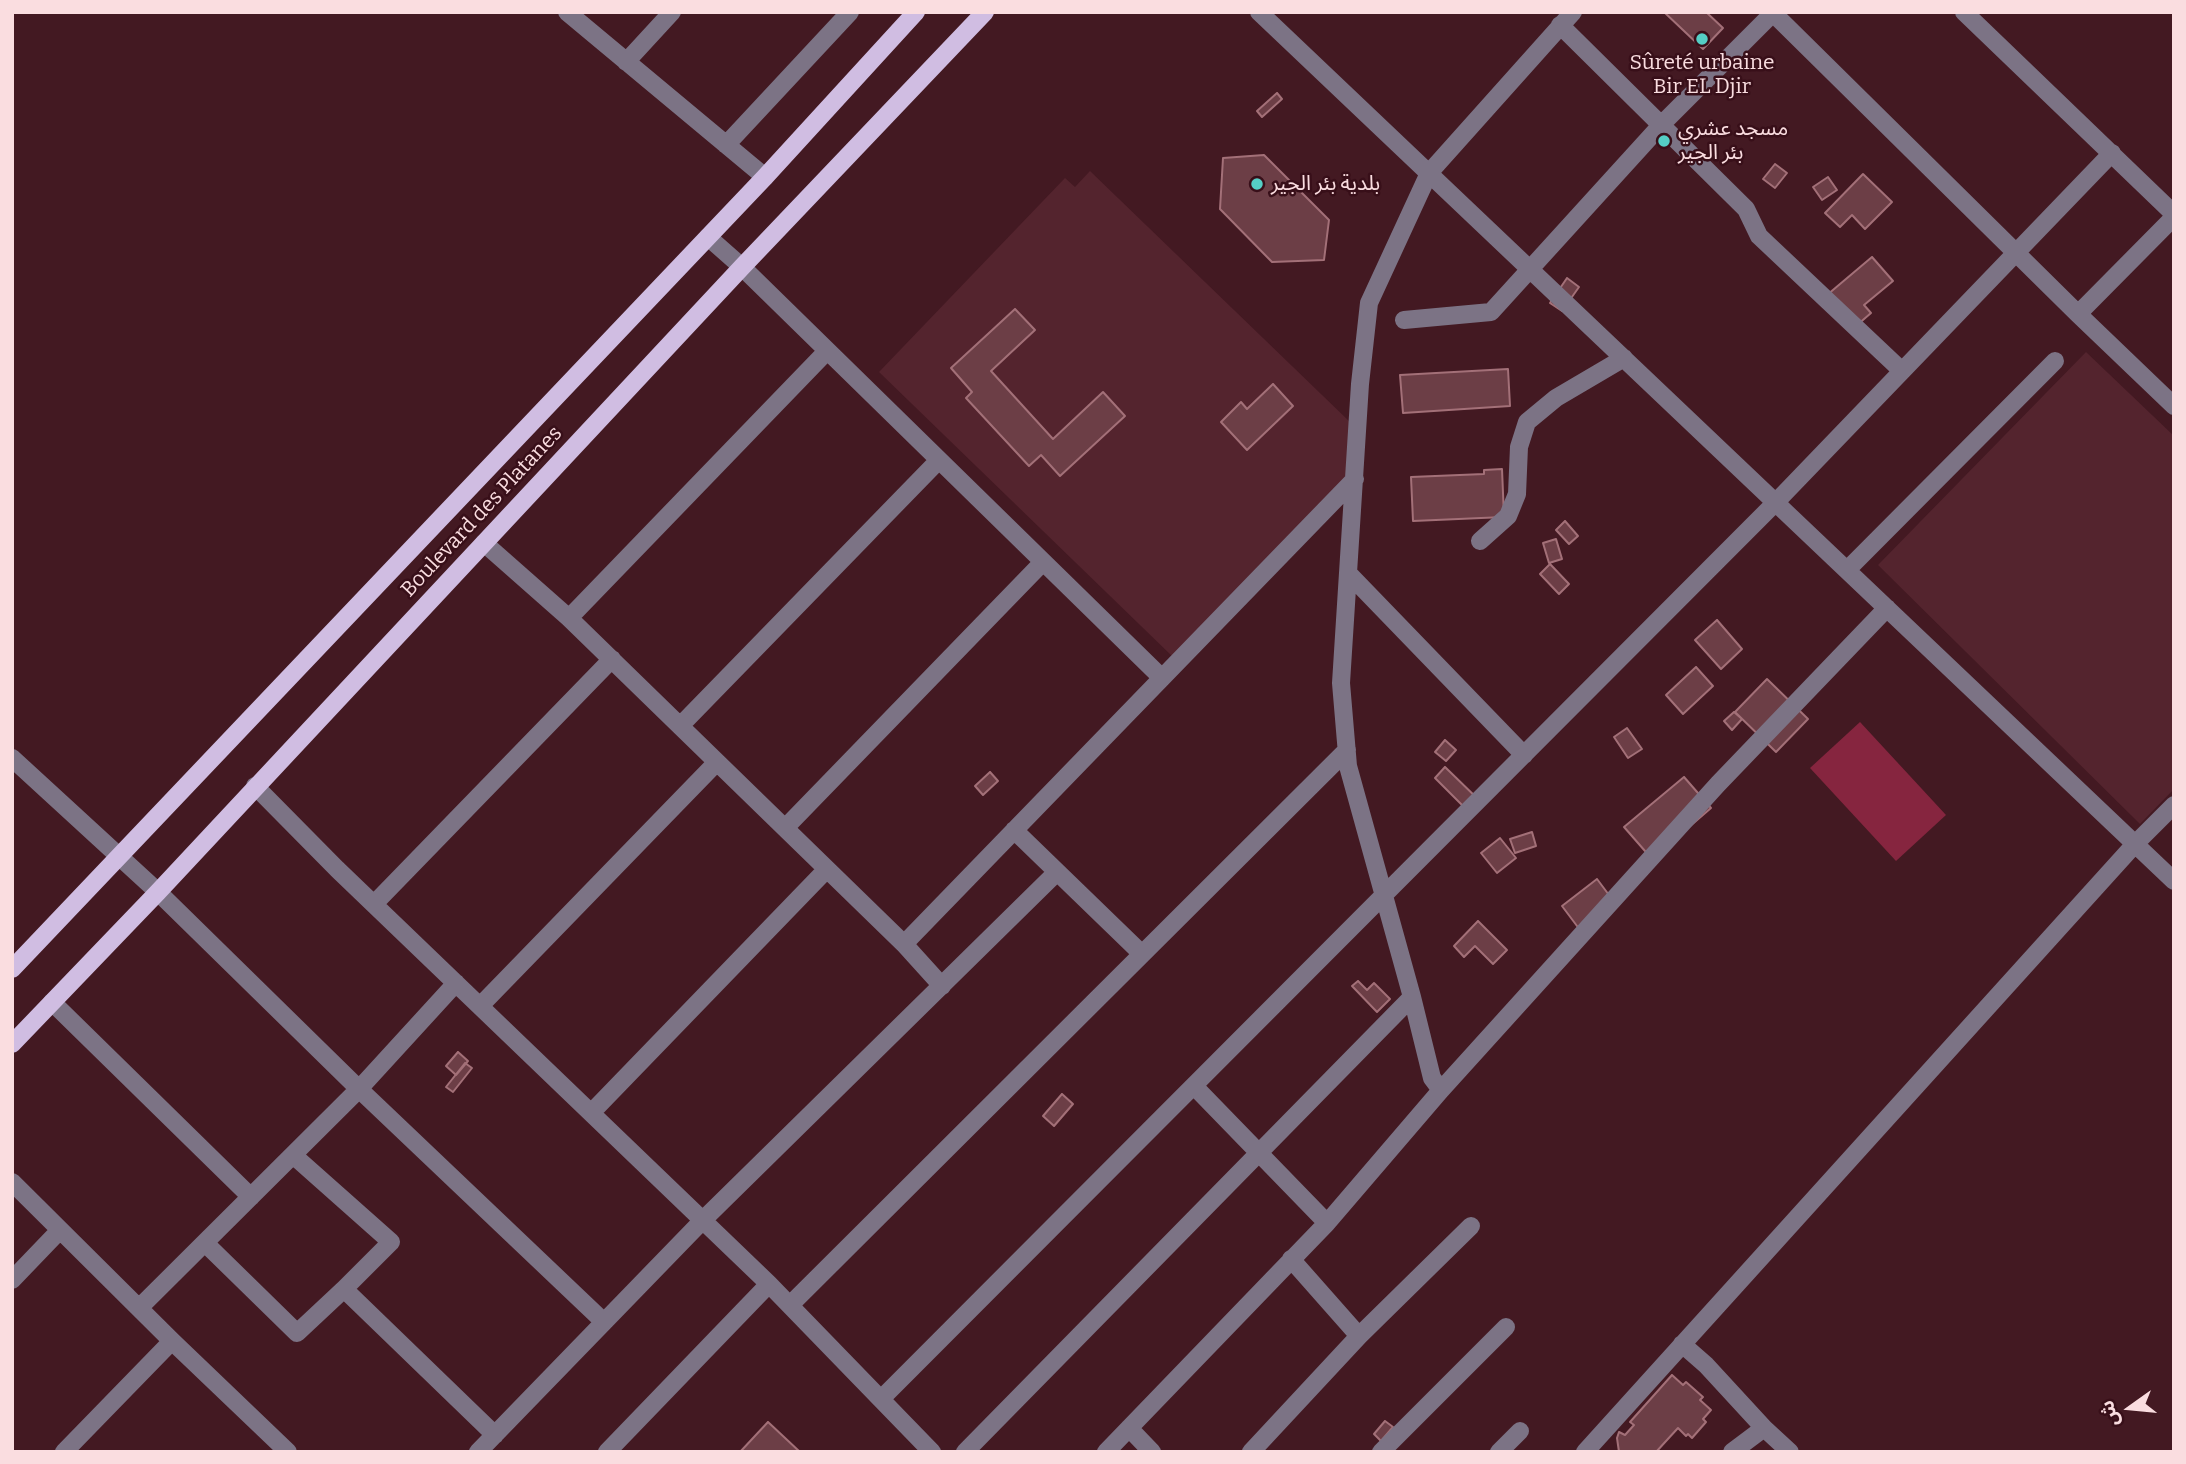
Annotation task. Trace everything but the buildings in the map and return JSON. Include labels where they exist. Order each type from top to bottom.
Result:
[{"type":"main road","name":"Boulevard des Platanes","points":[[12,969],[765,177],[916,12]]},
{"type":"main road","name":"Boulevard des Platanes","points":[[12,1044],[985,12]]},
{"type":"street","points":[[567,12],[765,177]]},
{"type":"street","points":[[626,62],[672,12]]},
{"type":"street","points":[[726,145],[850,12]]},
{"type":"street","points":[[1258,12],[2174,881]]},
{"type":"street","points":[[1964,12],[2174,216],[2077,314]]},
{"type":"street","points":[[1404,320],[1491,312],[1662,124],[1773,13],[2077,314],[2174,406]]},
{"type":"street","points":[[1441,1090],[1432,1078],[1348,766],[1341,683],[1360,384],[1369,303],[1429,173],[1567,19],[1662,124],[1746,209],[1759,236],[1901,370]]},
{"type":"street","points":[[881,1399],[1776,502],[2112,153]]},
{"type":"street","points":[[708,237],[742,267],[1162,678]]},
{"type":"street","points":[[569,618],[827,351]]},
{"type":"street","points":[[1480,541],[1508,516],[1517,494],[1519,447],[1527,422],[1556,398],[1624,358]]},
{"type":"street","points":[[1847,570],[2055,361]]},
{"type":"street","points":[[680,726],[939,460]]},
{"type":"street","points":[[904,944],[1355,479]]},
{"type":"street","points":[[484,543],[569,618],[904,944],[942,986]]},
{"type":"street","points":[[785,828],[1043,562]]},
{"type":"street","points":[[1348,573],[1524,755]]},
{"type":"street","points":[[1106,1452],[1327,1223],[1441,1090],[1718,784],[1887,608]]},
{"type":"street","points":[[374,904],[611,659]]},
{"type":"street","points":[[790,1305],[1347,750]]},
{"type":"street","points":[[12,758],[158,892],[359,1089],[604,1322]]},
{"type":"street","points":[[480,1006],[717,762]]},
{"type":"street","points":[[254,786],[769,1284],[932,1452]]},
{"type":"street","points":[[1585,1452],[2135,844],[2174,805]]},
{"type":"street","points":[[1014,830],[1142,954]]},
{"type":"street","points":[[591,1113],[827,869]]},
{"type":"street","points":[[478,1452],[703,1220],[1057,872]]},
{"type":"street","points":[[140,1307],[359,1089],[456,984]]},
{"type":"street","points":[[965,1452],[1412,997]]},
{"type":"street","points":[[52,1002],[251,1197]]},
{"type":"street","points":[[1194,1086],[1327,1223]]},
{"type":"street","points":[[205,1243],[297,1333],[391,1242],[293,1155]]},
{"type":"street","points":[[12,1182],[282,1450]]},
{"type":"street","points":[[1251,1452],[1359,1336],[1471,1226]]},
{"type":"street","points":[[12,1280],[60,1230]]},
{"type":"street","points":[[1292,1259],[1359,1336]]},
{"type":"street","points":[[607,1452],[769,1284]]},
{"type":"street","points":[[344,1289],[495,1435]]},
{"type":"street","points":[[1381,1452],[1506,1327]]},
{"type":"street","points":[[64,1452],[172,1341]]},
{"type":"street","points":[[1682,1344],[1706,1365],[1790,1452]]},
{"type":"street","points":[[1129,1428],[1152,1452]]},
{"type":"street","points":[[1732,1452],[1764,1428]]},
{"type":"street","points":[[1499,1452],[1520,1430]]},
{"type":"shaded area","points":[[1090,171],[1350,422],[1348,475],[1173,657],[879,372],[1065,178],[1075,187]]},
{"type":"shaded area","points":[[2086,352],[2174,436],[2174,789],[2140,824],[1878,565]]},
{"type":"shaded area","points":[[1860,722],[1946,815],[1896,861],[1810,768]]},
{"type":"place","name":"Sûreté urbaine Bir EL Djir","points":[[1702,39]]},
{"type":"place","name":"مسجد عشري بئر الجير","points":[[1664,141]]},
{"type":"place","name":"بلدية بئر الجير","points":[[1257,184]]}]
